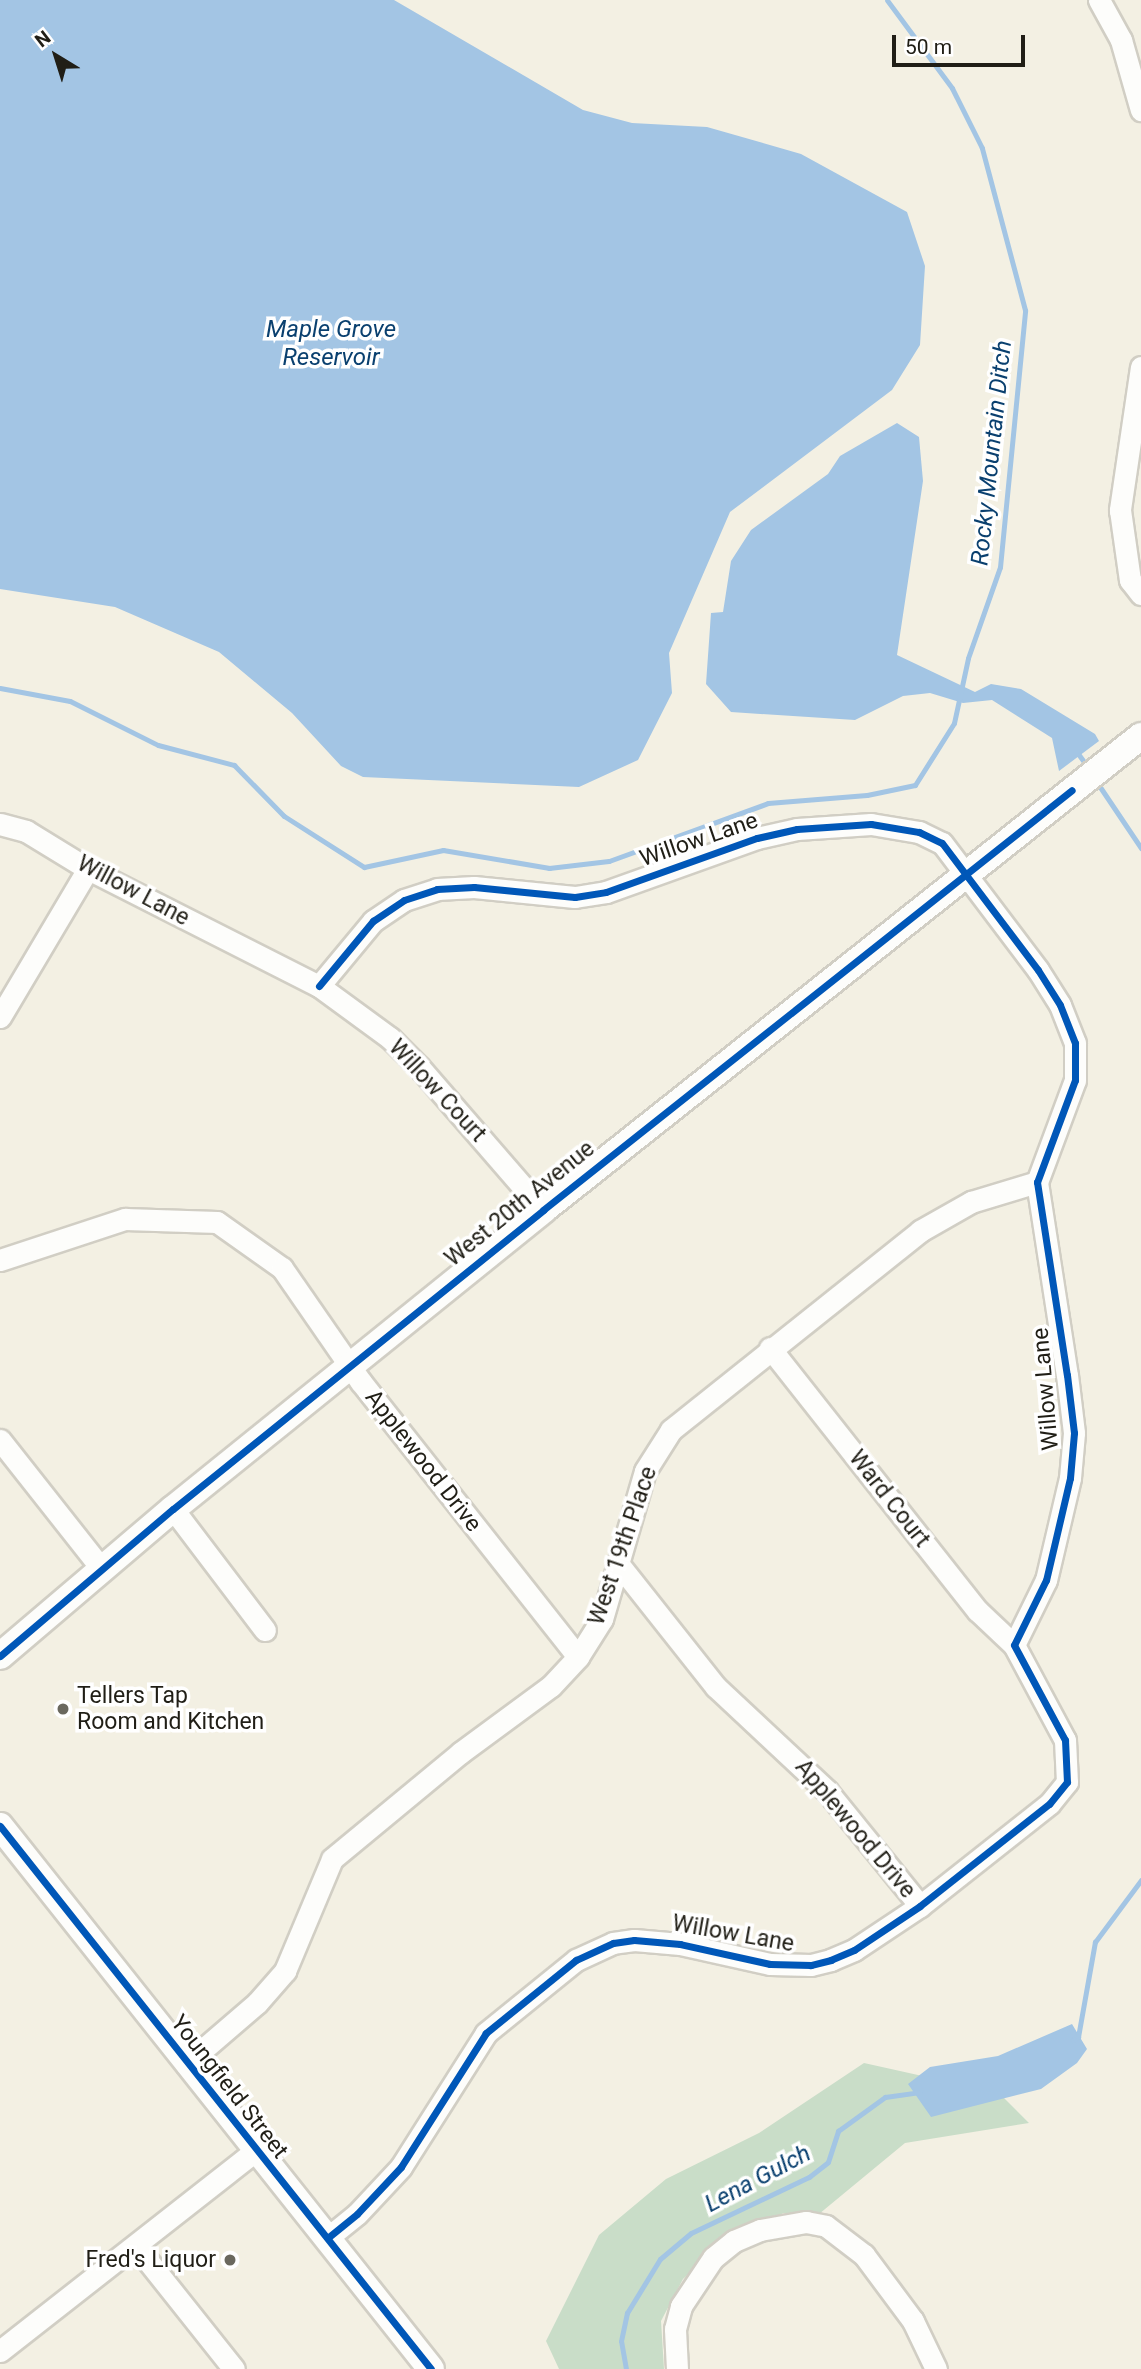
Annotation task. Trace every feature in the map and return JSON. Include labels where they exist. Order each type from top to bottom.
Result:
[{"type":"street","points":[[1099,0],[1121,40],[1141,110]]},
{"type":"street","points":[[1141,368],[1120,510],[1130,580],[1141,594]]},
{"type":"street","name":"West 20th Avenue","points":[[0,1656],[101,1568],[353,1367],[543,1210],[1141,736]]},
{"type":"street","name":"Willow Lane","points":[[0,824],[26,831],[88,869],[319,986],[373,922],[404,900],[437,889],[474,887],[575,897],[606,892],[757,838],[797,829],[871,824],[919,832],[942,843],[967,873],[1060,1005],[1075,1043],[1075,1080],[1037,1182],[1073,1433],[1070,1478],[1049,1569],[1034,1609],[1014,1645],[1065,1740],[1067,1782],[1049,1804],[920,1906],[854,1950],[811,1965],[770,1964],[656,1940],[613,1943],[576,1960],[486,2033],[401,2167],[357,2214],[327,2238]]},
{"type":"street","points":[[0,1017],[88,869]]},
{"type":"street","name":"Willow Court","points":[[319,986],[390,1038],[421,1068],[543,1210]]},
{"type":"street","name":"West 19th Place","points":[[186,2064],[257,2003],[285,1971],[332,1859],[460,1753],[551,1686],[578,1657],[603,1619],[645,1471],[663,1440],[686,1416],[944,1215],[1007,1188],[1037,1182]]},
{"type":"street","name":"Applewood Drive","points":[[0,1260],[125,1219],[217,1222],[282,1268],[353,1367],[578,1657]]},
{"type":"street","name":"Ward Court","points":[[770,1348],[978,1611],[1014,1645]]},
{"type":"street","points":[[0,1440],[101,1568]]},
{"type":"street","points":[[173,1509],[265,1630]]},
{"type":"street","name":"Applewood Drive","points":[[620,1566],[716,1687],[827,1791],[920,1906]]},
{"type":"street","name":"Youngfield Street","points":[[0,1826],[254,2152],[327,2238],[431,2369]]},
{"type":"street","points":[[0,2351],[254,2152]]},
{"type":"street","points":[[677,2369],[675,2329],[681,2306],[713,2258],[734,2241],[760,2230],[806,2222],[826,2226],[864,2255],[913,2320],[936,2369]]},
{"type":"street","points":[[136,2246],[233,2369]]},
{"type":"green space","points":[[864,2063],[999,2093],[1029,2123],[905,2143],[819,2214],[784,2213],[731,2234],[683,2279],[661,2321],[664,2369],[559,2369],[546,2341],[599,2235],[666,2179],[759,2133]]},
{"type":"water","name":"Maple Grove Reservoir","points":[[0,0],[394,0],[583,110],[632,123],[707,127],[801,154],[907,212],[925,266],[920,345],[892,390],[730,512],[669,653],[672,693],[638,760],[579,787],[363,777],[341,766],[292,713],[219,652],[115,607],[0,589]]},
{"type":"water","points":[[897,423],[919,437],[923,481],[897,655],[975,692],[991,684],[1021,689],[1095,734],[1099,741],[1059,771],[1052,738],[992,700],[963,703],[930,693],[903,696],[855,720],[731,712],[706,684],[711,613],[723,612],[731,561],[751,530],[828,474],[840,456]]},
{"type":"water","points":[[1072,2024],[1087,2049],[1077,2063],[1041,2089],[931,2117],[908,2084],[930,2067],[998,2056]]},
{"type":"waterway","name":"Rocky Mountain Ditch","points":[[0,688],[70,701],[158,745],[234,765],[284,816],[364,867],[443,850],[549,868],[609,861],[768,803],[867,795],[915,785],[954,723],[968,658],[1000,567],[1025,310],[982,148],[952,88],[887,0]]},
{"type":"waterway","name":"Lena Gulch","points":[[1079,755],[1089,769]]},
{"type":"waterway","name":"Lena Gulch","points":[[1096,781],[1141,848]]},
{"type":"waterway","name":"Lena Gulch","points":[[1073,2040],[1078,2037],[1095,1942],[1141,1880]]},
{"type":"waterway","name":"Lena Gulch","points":[[626,2369],[621,2341],[627,2313],[660,2259],[691,2233],[809,2177],[828,2162],[838,2131],[885,2097],[920,2092]]},
{"type":"cycle path","points":[[0,1656],[173,1509],[543,1210],[1072,790]]},
{"type":"cycle path","points":[[319,986],[373,921],[404,900],[437,889],[474,887],[575,897],[606,892],[757,838],[797,829],[871,824],[919,832],[942,843],[1038,970],[1060,1005],[1075,1043],[1075,1080],[1037,1182],[1074,1433],[1070,1478],[1046,1580],[1014,1645],[1065,1740],[1067,1782],[1049,1804],[920,1906],[854,1950],[831,1960],[811,1965],[770,1964],[680,1944],[634,1940],[613,1943],[576,1960],[486,2033],[401,2167],[357,2214],[327,2238]]},
{"type":"cycle path","points":[[0,1826],[431,2369]]},
{"type":"place","name":"Tellers Tap Room and Kitchen","points":[[63,1709]]},
{"type":"place","name":"Fred's Liquor","points":[[230,2260]]}]
